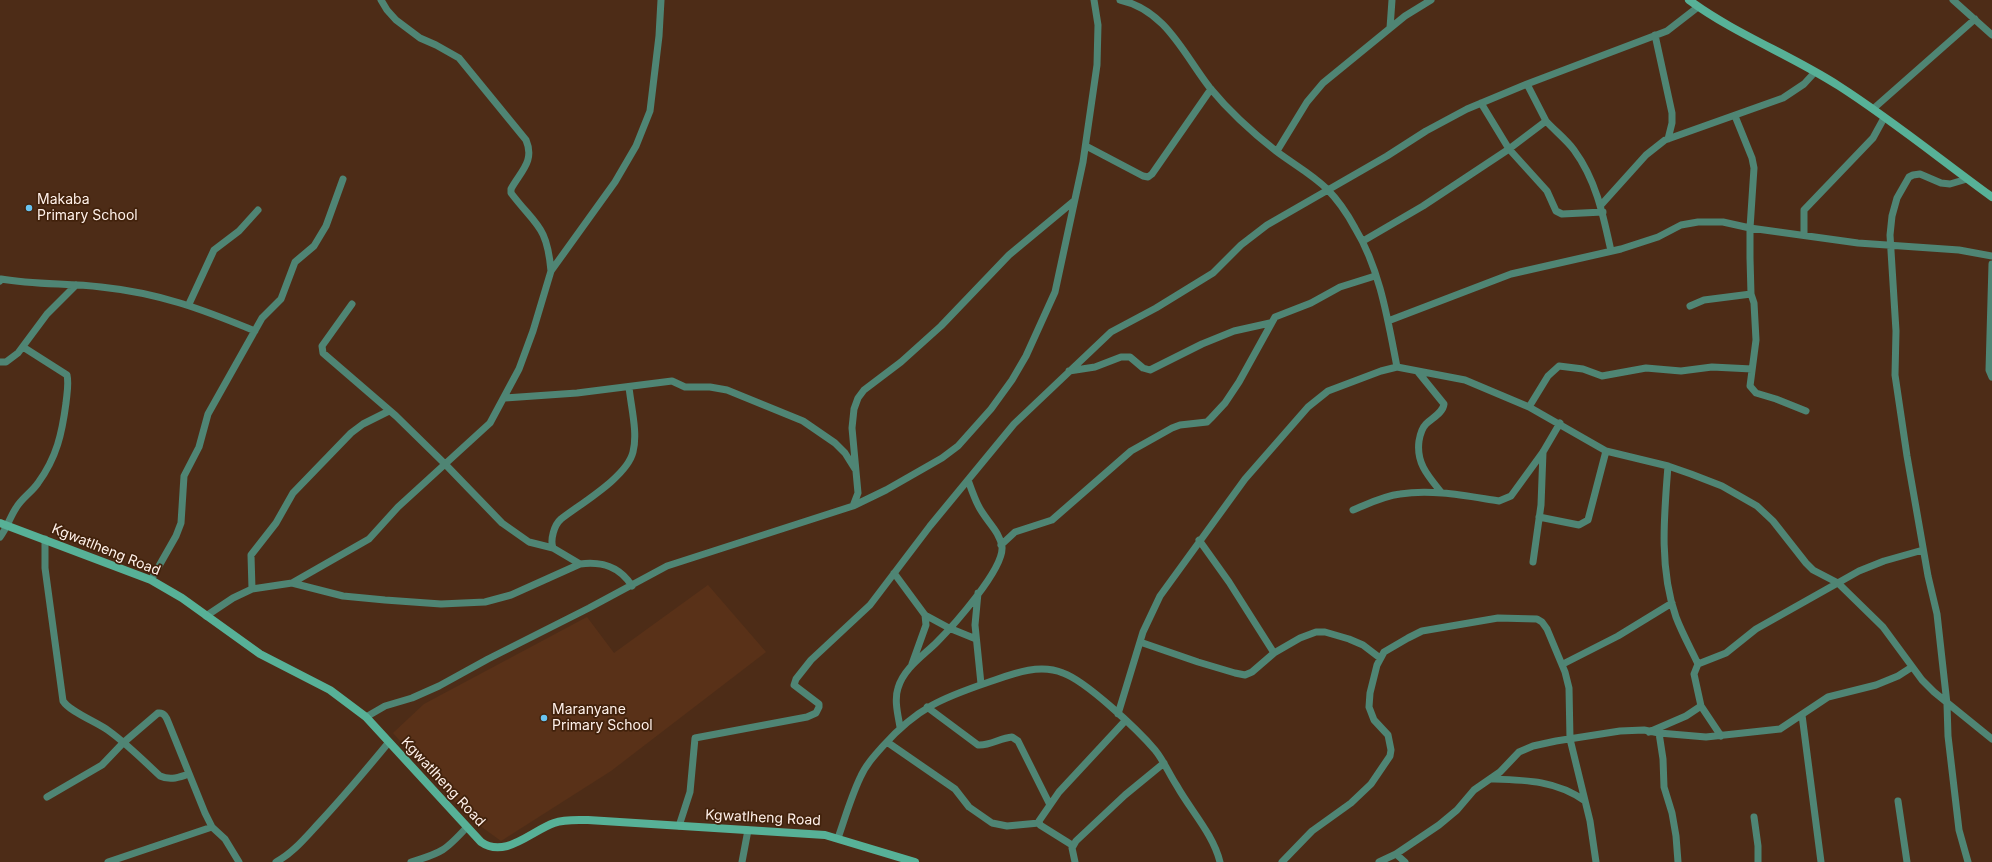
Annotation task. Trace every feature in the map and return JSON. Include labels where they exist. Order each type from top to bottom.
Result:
[{"type":"street","points":[[381,0],[396,20],[420,38],[459,58],[526,140],[530,149],[529,158],[511,189],[511,193],[540,227],[549,249],[551,271]]},
{"type":"street","points":[[206,616],[233,598],[252,589],[292,583],[369,539],[398,507],[490,423],[519,369],[551,271],[616,182],[636,146],[650,111],[659,36],[660,0]]},
{"type":"street","points":[[366,717],[385,706],[412,698],[439,686],[488,659],[676,563],[727,548],[853,506],[886,490],[942,458],[958,446],[991,409],[1012,380],[1026,356],[1055,292],[1086,146],[1097,65],[1098,25],[1094,0]]},
{"type":"street","points":[[1120,0],[1132,1],[1151,12],[1171,32],[1186,57],[1211,90],[1250,129],[1277,151],[1307,172],[1328,190],[1363,241],[1388,321],[1398,367]]},
{"type":"street","points":[[1390,28],[1392,0]]},
{"type":"street","points":[[1277,151],[1307,102],[1323,83],[1390,28],[1414,10],[1431,0]]},
{"type":"street","points":[[1688,0],[1815,72],[1872,109],[1992,197]]},
{"type":"street","points":[[1953,0],[1976,19],[1992,35]]},
{"type":"street","points":[[679,826],[690,792],[695,738],[807,717],[816,713],[819,704],[794,685],[794,682],[811,660],[870,605],[1014,424],[1069,370],[1111,332],[1156,308],[1213,273],[1241,245],[1267,225],[1426,131],[1481,103],[1527,84],[1668,31],[1698,7]]},
{"type":"street","points":[[1872,109],[1976,19]]},
{"type":"street","points":[[1655,36],[1672,113],[1668,139]]},
{"type":"street","points":[[1481,103],[1509,149],[1547,191],[1558,213],[1602,209],[1646,155],[1668,139],[1783,98],[1804,84],[1815,72]]},
{"type":"street","points":[[1527,84],[1546,121],[1574,149],[1592,180],[1602,209],[1611,251]]},
{"type":"street","points":[[1086,146],[1143,176],[1148,177],[1211,90]]},
{"type":"street","points":[[1736,116],[1752,158],[1754,168],[1750,228],[1751,294],[1754,303],[1756,340],[1750,386],[1753,391],[1806,411]]},
{"type":"street","points":[[1804,235],[1804,210],[1873,138],[1884,118]]},
{"type":"street","points":[[1363,241],[1422,206],[1509,149],[1546,121]]},
{"type":"street","points":[[1967,179],[1950,184],[1941,183],[1920,174],[1909,177],[1897,198],[1892,216],[1890,244],[1896,332],[1895,375],[1906,456],[1928,576],[1937,614],[1948,704],[1948,736],[1959,830],[1968,862]]},
{"type":"street","points":[[151,580],[176,536],[180,523],[184,476],[199,447],[208,414],[265,314],[281,299],[295,262],[314,246],[326,226],[343,179]]},
{"type":"street","points":[[853,506],[858,493],[852,428],[854,409],[858,398],[864,390],[901,362],[941,326],[1008,255],[1074,201]]},
{"type":"street","points":[[189,304],[211,254],[239,231],[258,210]]},
{"type":"street","points":[[1388,321],[1511,274],[1611,251],[1658,237],[1681,226],[1698,222],[1723,222],[1750,228],[1858,243],[1890,244],[1959,250],[1992,256]]},
{"type":"street","points":[[1992,264],[1989,370],[1992,377]]},
{"type":"street","points":[[1001,545],[1015,532],[1052,520],[1131,451],[1172,428],[1180,425],[1207,422],[1226,403],[1263,341],[1270,324],[1280,314],[1311,304],[1340,287],[1375,276]]},
{"type":"street","points":[[0,279],[76,285],[142,293],[189,304],[255,331]]},
{"type":"street","points":[[0,362],[6,362],[12,359],[23,347],[47,314],[76,285]]},
{"type":"street","points":[[1690,306],[1704,300],[1751,294]]},
{"type":"street","points":[[352,304],[322,346],[323,353],[446,464],[506,527],[529,542],[553,548],[580,564]]},
{"type":"street","points":[[1069,370],[1095,367],[1121,357],[1130,357],[1143,368],[1150,370],[1234,330],[1270,324]]},
{"type":"street","points":[[0,537],[8,526],[15,509],[38,484],[56,449],[63,429],[68,385],[67,375],[23,347]]},
{"type":"street","points":[[1529,406],[1548,376],[1559,366],[1583,369],[1602,376],[1641,368],[1681,371],[1712,367],[1752,369]]},
{"type":"street","points":[[1118,714],[1140,642],[1160,596],[1199,540],[1245,479],[1317,399],[1340,385],[1398,367],[1465,380],[1529,406],[1606,451],[1668,466],[1722,486],[1757,506],[1774,521],[1813,570],[1838,583],[1883,627],[1912,667],[1934,692],[1992,739]]},
{"type":"street","points":[[1418,372],[1444,404],[1441,411],[1424,425],[1420,434],[1418,455],[1426,474],[1441,492]]},
{"type":"street","points":[[504,398],[577,393],[672,381],[685,387],[710,387],[727,390],[752,398],[803,421],[820,431],[845,453],[856,471]]},
{"type":"street","points":[[553,548],[552,544],[558,521],[613,480],[633,454],[633,431],[629,387]]},
{"type":"street","points":[[252,589],[251,555],[276,523],[294,493],[351,433],[363,424],[389,411]]},
{"type":"street","points":[[1353,510],[1381,498],[1399,494],[1441,492],[1499,501],[1506,499],[1511,496],[1543,452],[1560,423]]},
{"type":"street","points":[[1539,517],[1579,525],[1588,520],[1606,451]]},
{"type":"street","points":[[1533,562],[1539,517],[1543,452]]},
{"type":"street","points":[[1668,466],[1664,547],[1666,579],[1676,618],[1698,664]]},
{"type":"street","points":[[910,666],[949,628],[978,592],[1000,560],[1001,545],[998,536],[978,505],[968,480]]},
{"type":"street","name":"Kgwatlheng Road","points":[[0,523],[46,539],[151,580],[260,654],[330,690],[366,717],[485,845],[499,848],[512,844],[554,823],[568,820],[814,834],[838,838],[915,862]]},
{"type":"street","points":[[46,539],[45,568],[63,701],[71,709],[111,732],[160,776],[167,779],[173,779],[189,774]]},
{"type":"street","points":[[1199,540],[1229,582],[1274,653]]},
{"type":"street","points":[[1721,736],[1701,706],[1694,674],[1698,664],[1726,652],[1756,629],[1838,583],[1884,561],[1924,550]]},
{"type":"street","points":[[292,583],[342,596],[441,604],[485,602],[511,595],[580,564],[601,564],[617,569],[625,575],[632,586]]},
{"type":"street","points":[[894,573],[925,615],[949,628],[976,639]]},
{"type":"street","points":[[978,592],[975,625],[981,684]]},
{"type":"street","points":[[1562,664],[1618,636],[1672,602]]},
{"type":"street","points":[[900,727],[897,705],[898,688],[910,666],[926,625],[925,615]]},
{"type":"street","points":[[1282,862],[1312,832],[1351,803],[1371,784],[1390,756],[1391,750],[1388,734],[1374,720],[1369,707],[1370,693],[1380,658],[1391,647],[1422,632],[1498,618],[1537,619],[1542,622],[1547,629],[1562,664],[1569,688],[1570,739],[1585,801],[1596,862]]},
{"type":"street","points":[[1140,642],[1235,674],[1246,675],[1252,672],[1274,653],[1300,638],[1316,632],[1325,632],[1349,639],[1363,645],[1380,658]]},
{"type":"street","points":[[1380,862],[1396,854],[1448,818],[1474,790],[1500,772],[1519,752],[1533,746],[1620,731],[1644,730],[1649,732],[1695,737],[1721,736],[1780,729],[1792,723],[1802,714],[1828,697],[1876,685],[1898,676],[1912,667]]},
{"type":"street","points":[[838,838],[859,778],[868,764],[900,727],[927,707],[981,684],[1010,674],[1035,669],[1050,669],[1063,673],[1078,681],[1118,714],[1155,750],[1186,802],[1214,843],[1220,862]]},
{"type":"street","points":[[1649,732],[1686,716],[1701,706]]},
{"type":"street","points":[[927,707],[975,744],[984,745],[1004,738],[1012,737],[1018,741],[1050,805]]},
{"type":"street","points":[[47,797],[102,765],[123,743],[161,712],[164,714],[169,724],[198,800],[212,827],[225,839],[239,862]]},
{"type":"street","points":[[1802,714],[1821,862]]},
{"type":"street","points":[[1039,823],[1050,805],[1125,721]]},
{"type":"street","points":[[1659,733],[1663,759],[1664,787],[1672,813],[1678,862]]},
{"type":"street","points":[[276,862],[289,853],[310,833],[358,780],[388,742]]},
{"type":"street","points":[[887,742],[955,789],[969,807],[992,823],[1007,826],[1039,823],[1072,845],[1075,862]]},
{"type":"street","points":[[1072,845],[1125,795],[1164,763]]},
{"type":"street","points":[[1490,779],[1543,782],[1572,792],[1585,801]]},
{"type":"street","points":[[1898,801],[1907,862]]},
{"type":"street","points":[[1754,816],[1758,846],[1758,862]]},
{"type":"street","points":[[108,862],[212,827]]},
{"type":"street","points":[[412,862],[439,854],[450,846],[467,827]]},
{"type":"street","points":[[742,862],[748,830]]},
{"type":"street","points":[[1396,854],[1405,862]]},
{"type":"shaded area","name":"Maranyane Primary School","points":[[708,585],[766,652],[611,771],[501,841],[468,817],[393,733],[424,704],[587,617],[614,653]]},
{"type":"place","name":"Makaba Primary School","points":[[29,208]]},
{"type":"place","name":"Maranyane Primary School","points":[[544,718]]}]
